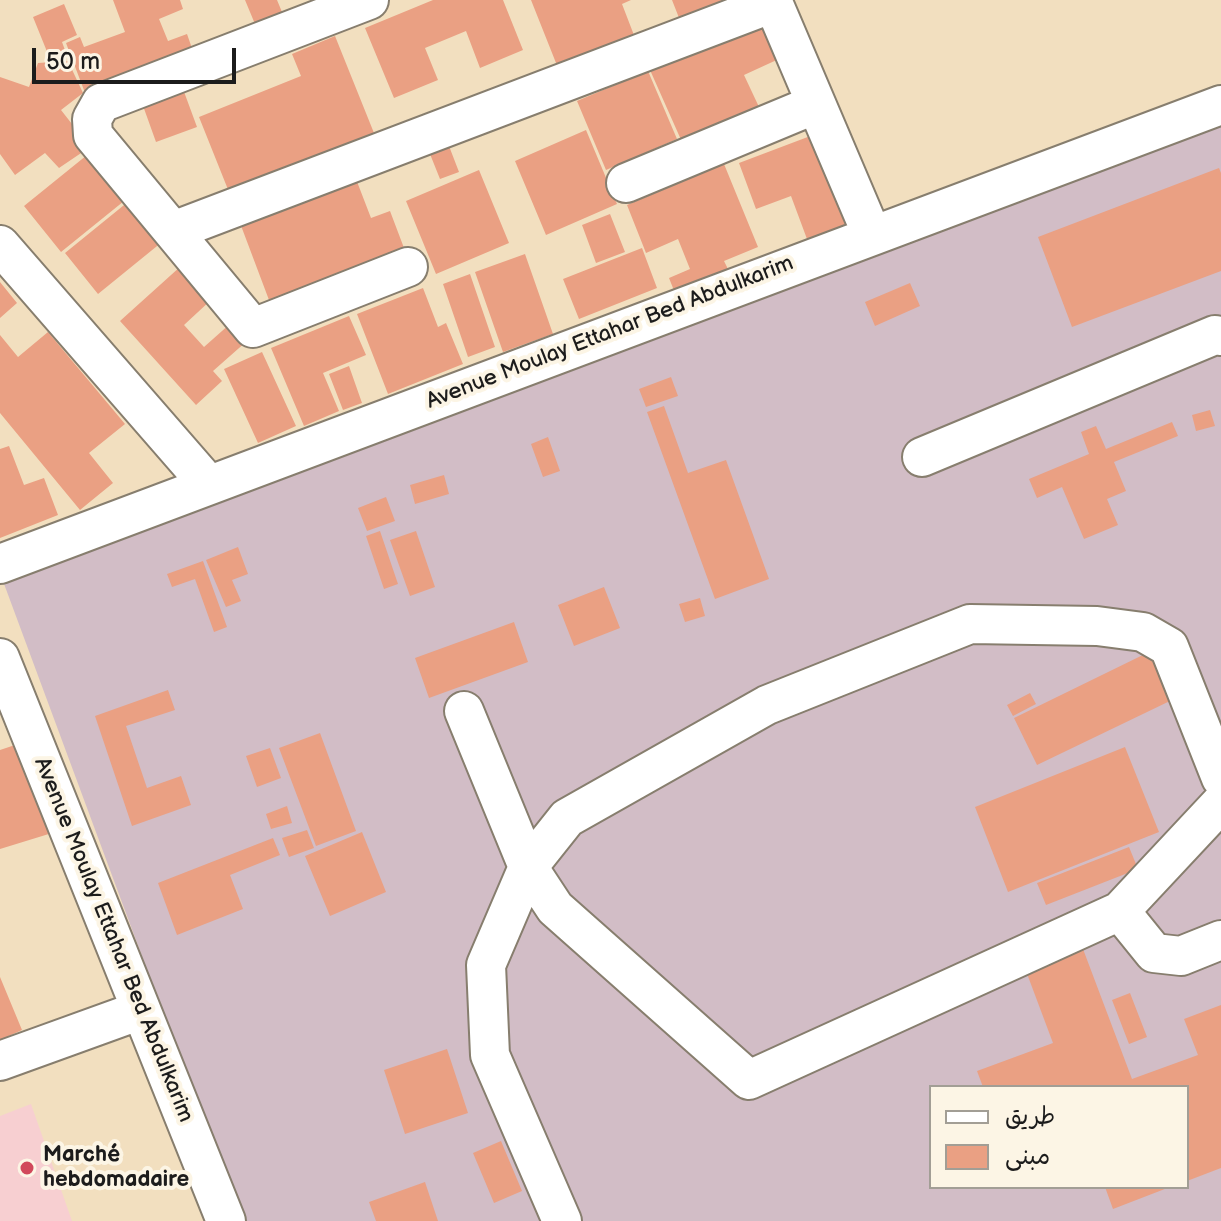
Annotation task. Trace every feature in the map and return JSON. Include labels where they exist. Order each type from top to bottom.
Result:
[{"type":"street","points":[[369,0],[101,103],[92,119],[93,135],[253,328],[408,267]]},
{"type":"street","points":[[173,231],[773,2],[872,235]]},
{"type":"street","points":[[626,183],[816,104]]},
{"type":"street","name":"Avenue Moulay Ettahar Bed Abdulkarim","points":[[0,564],[1221,105]]},
{"type":"street","points":[[0,245],[208,484]]},
{"type":"street","points":[[922,457],[1215,335],[1221,336]]},
{"type":"street","points":[[562,1221],[490,1055],[486,965],[528,867],[567,818],[767,705],[970,624],[1097,626],[1143,632],[1169,647],[1221,778]]},
{"type":"street","name":"Avenue Moulay Ettahar Bed Abdulkarim","points":[[0,658],[226,1221]]},
{"type":"street","points":[[464,711],[528,867],[555,908],[749,1080],[1120,911],[1221,803]]},
{"type":"street","points":[[1120,911],[1154,953],[1181,956],[1221,940]]},
{"type":"street","points":[[0,1061],[141,1010]]},
{"type":"shaded area","points":[[1221,118],[1221,1221],[240,1221],[0,573]]},
{"type":"shaded area","name":"Marché hebdomadaire","points":[[31,1104],[72,1221],[0,1221],[0,1116]]},
{"type":"building","points":[[113,0],[180,0],[183,9],[159,19],[168,41],[187,34],[195,57],[87,98],[66,43],[80,37],[84,47],[125,32]]},
{"type":"building","points":[[245,0],[277,0],[282,12],[255,24]]},
{"type":"building","points":[[433,0],[503,0],[523,50],[480,68],[466,31],[425,48],[438,80],[394,98],[365,28]]},
{"type":"building","points":[[531,0],[631,0],[622,4],[637,43],[560,73]]},
{"type":"building","points":[[672,0],[752,0],[683,28]]},
{"type":"building","points":[[64,4],[77,35],[62,42],[66,53],[50,59],[33,17]]},
{"type":"building","points":[[763,18],[781,58],[744,75],[759,107],[682,142],[650,70]]},
{"type":"building","points":[[335,36],[376,138],[231,197],[199,117],[301,76],[292,54]]},
{"type":"building","points":[[68,61],[83,93],[61,110],[90,147],[59,168],[45,153],[15,175],[0,154],[0,77],[29,87],[38,63]]},
{"type":"building","points":[[648,71],[677,139],[606,170],[577,101]]},
{"type":"building","points":[[183,89],[197,127],[156,142],[142,103]]},
{"type":"building","points":[[586,130],[617,204],[546,235],[515,161]]},
{"type":"building","points":[[813,135],[847,224],[807,239],[791,196],[756,209],[739,163]]},
{"type":"building","points":[[449,146],[459,172],[440,179],[430,154]]},
{"type":"building","points":[[92,151],[129,197],[61,252],[24,206]]},
{"type":"building","points":[[724,164],[758,247],[724,261],[729,271],[675,293],[669,278],[690,269],[678,239],[646,253],[627,205]]},
{"type":"building","points":[[1219,168],[1221,271],[1072,327],[1038,237]]},
{"type":"building","points":[[479,170],[509,243],[436,274],[406,201]]},
{"type":"building","points":[[356,179],[371,218],[390,211],[404,248],[269,300],[240,223]]},
{"type":"building","points":[[129,201],[162,242],[98,294],[65,253]]},
{"type":"building","points":[[610,214],[625,252],[596,263],[582,225]]},
{"type":"building","points":[[642,248],[657,288],[579,319],[563,279]]},
{"type":"building","points":[[525,254],[553,334],[503,352],[475,272]]},
{"type":"building","points":[[181,266],[211,300],[184,325],[204,347],[231,323],[247,341],[213,371],[222,381],[196,405],[120,321]]},
{"type":"building","points":[[470,274],[495,347],[468,357],[443,284]]},
{"type":"building","points":[[0,282],[17,303],[0,318]]},
{"type":"building","points":[[910,283],[920,306],[875,326],[865,302]]},
{"type":"building","points":[[423,288],[438,327],[446,323],[463,364],[388,394],[357,314]]},
{"type":"building","points":[[349,316],[366,355],[323,373],[339,411],[304,426],[271,348]]},
{"type":"building","points":[[48,332],[125,424],[89,453],[113,483],[80,510],[0,413],[0,335],[18,357]]},
{"type":"building","points":[[262,352],[296,426],[258,443],[224,369]]},
{"type":"building","points":[[349,366],[362,403],[343,410],[329,374]]},
{"type":"building","points":[[671,377],[678,396],[646,407],[639,389]]},
{"type":"building","points":[[664,406],[688,473],[726,460],[769,579],[715,599],[647,412]]},
{"type":"building","points":[[1210,410],[1215,426],[1196,431],[1192,415]]},
{"type":"building","points":[[1172,422],[1178,436],[1114,462],[1126,491],[1107,499],[1118,525],[1084,539],[1062,487],[1037,498],[1029,479],[1089,454],[1081,432],[1096,426],[1106,449]]},
{"type":"building","points":[[548,437],[560,471],[543,477],[531,444]]},
{"type":"building","points":[[9,446],[24,485],[44,478],[58,515],[0,538],[0,449]]},
{"type":"building","points":[[444,475],[449,494],[415,504],[410,485]]},
{"type":"building","points":[[386,497],[395,521],[367,531],[358,508]]},
{"type":"building","points":[[380,531],[398,584],[384,589],[366,536]]},
{"type":"building","points":[[416,531],[435,587],[410,596],[390,540]]},
{"type":"building","points":[[238,547],[248,574],[232,580],[241,601],[226,607],[206,560]]},
{"type":"building","points":[[203,561],[227,627],[214,632],[195,579],[172,587],[167,574]]},
{"type":"building","points":[[604,587],[620,628],[574,646],[558,605]]},
{"type":"building","points":[[700,598],[705,616],[685,622],[679,604]]},
{"type":"building","points":[[514,622],[528,662],[429,698],[415,658]]},
{"type":"building","points":[[1149,652],[1172,700],[1037,765],[1014,718]]},
{"type":"building","points":[[168,690],[175,710],[126,726],[147,788],[181,776],[191,805],[132,826],[95,716]]},
{"type":"building","points":[[1030,693],[1036,704],[1013,716],[1007,705]]},
{"type":"building","points":[[320,733],[356,831],[316,846],[279,748]]},
{"type":"building","points":[[24,742],[52,833],[0,849],[0,750]]},
{"type":"building","points":[[1125,747],[1159,832],[1008,892],[975,807]]},
{"type":"building","points":[[270,748],[281,778],[257,787],[246,756]]},
{"type":"building","points":[[287,806],[292,823],[271,829],[266,814]]},
{"type":"building","points":[[307,830],[314,848],[289,857],[282,838]]},
{"type":"building","points":[[362,832],[386,892],[330,916],[305,856]]},
{"type":"building","points":[[273,838],[280,855],[230,875],[243,909],[177,935],[158,883]]},
{"type":"building","points":[[1129,847],[1138,869],[1046,905],[1037,883]]},
{"type":"building","points":[[1083,949],[1132,1079],[1198,1055],[1184,1019],[1221,1005],[1221,1168],[1189,1180],[1189,1085],[982,1085],[977,1071],[1053,1043],[1026,971]]},
{"type":"building","points":[[0,977],[22,1030],[0,1040]]},
{"type":"building","points":[[1130,993],[1147,1037],[1129,1044],[1112,1000]]},
{"type":"building","points":[[447,1049],[468,1113],[405,1134],[384,1070]]},
{"type":"building","points":[[501,1141],[522,1191],[494,1203],[473,1153]]},
{"type":"building","points":[[425,1182],[438,1221],[376,1221],[369,1202]]},
{"type":"building","points":[[1106,1189],[1165,1189],[1113,1209]]},
{"type":"place","name":"Marché hebdomadaire","points":[[27,1168]]}]
